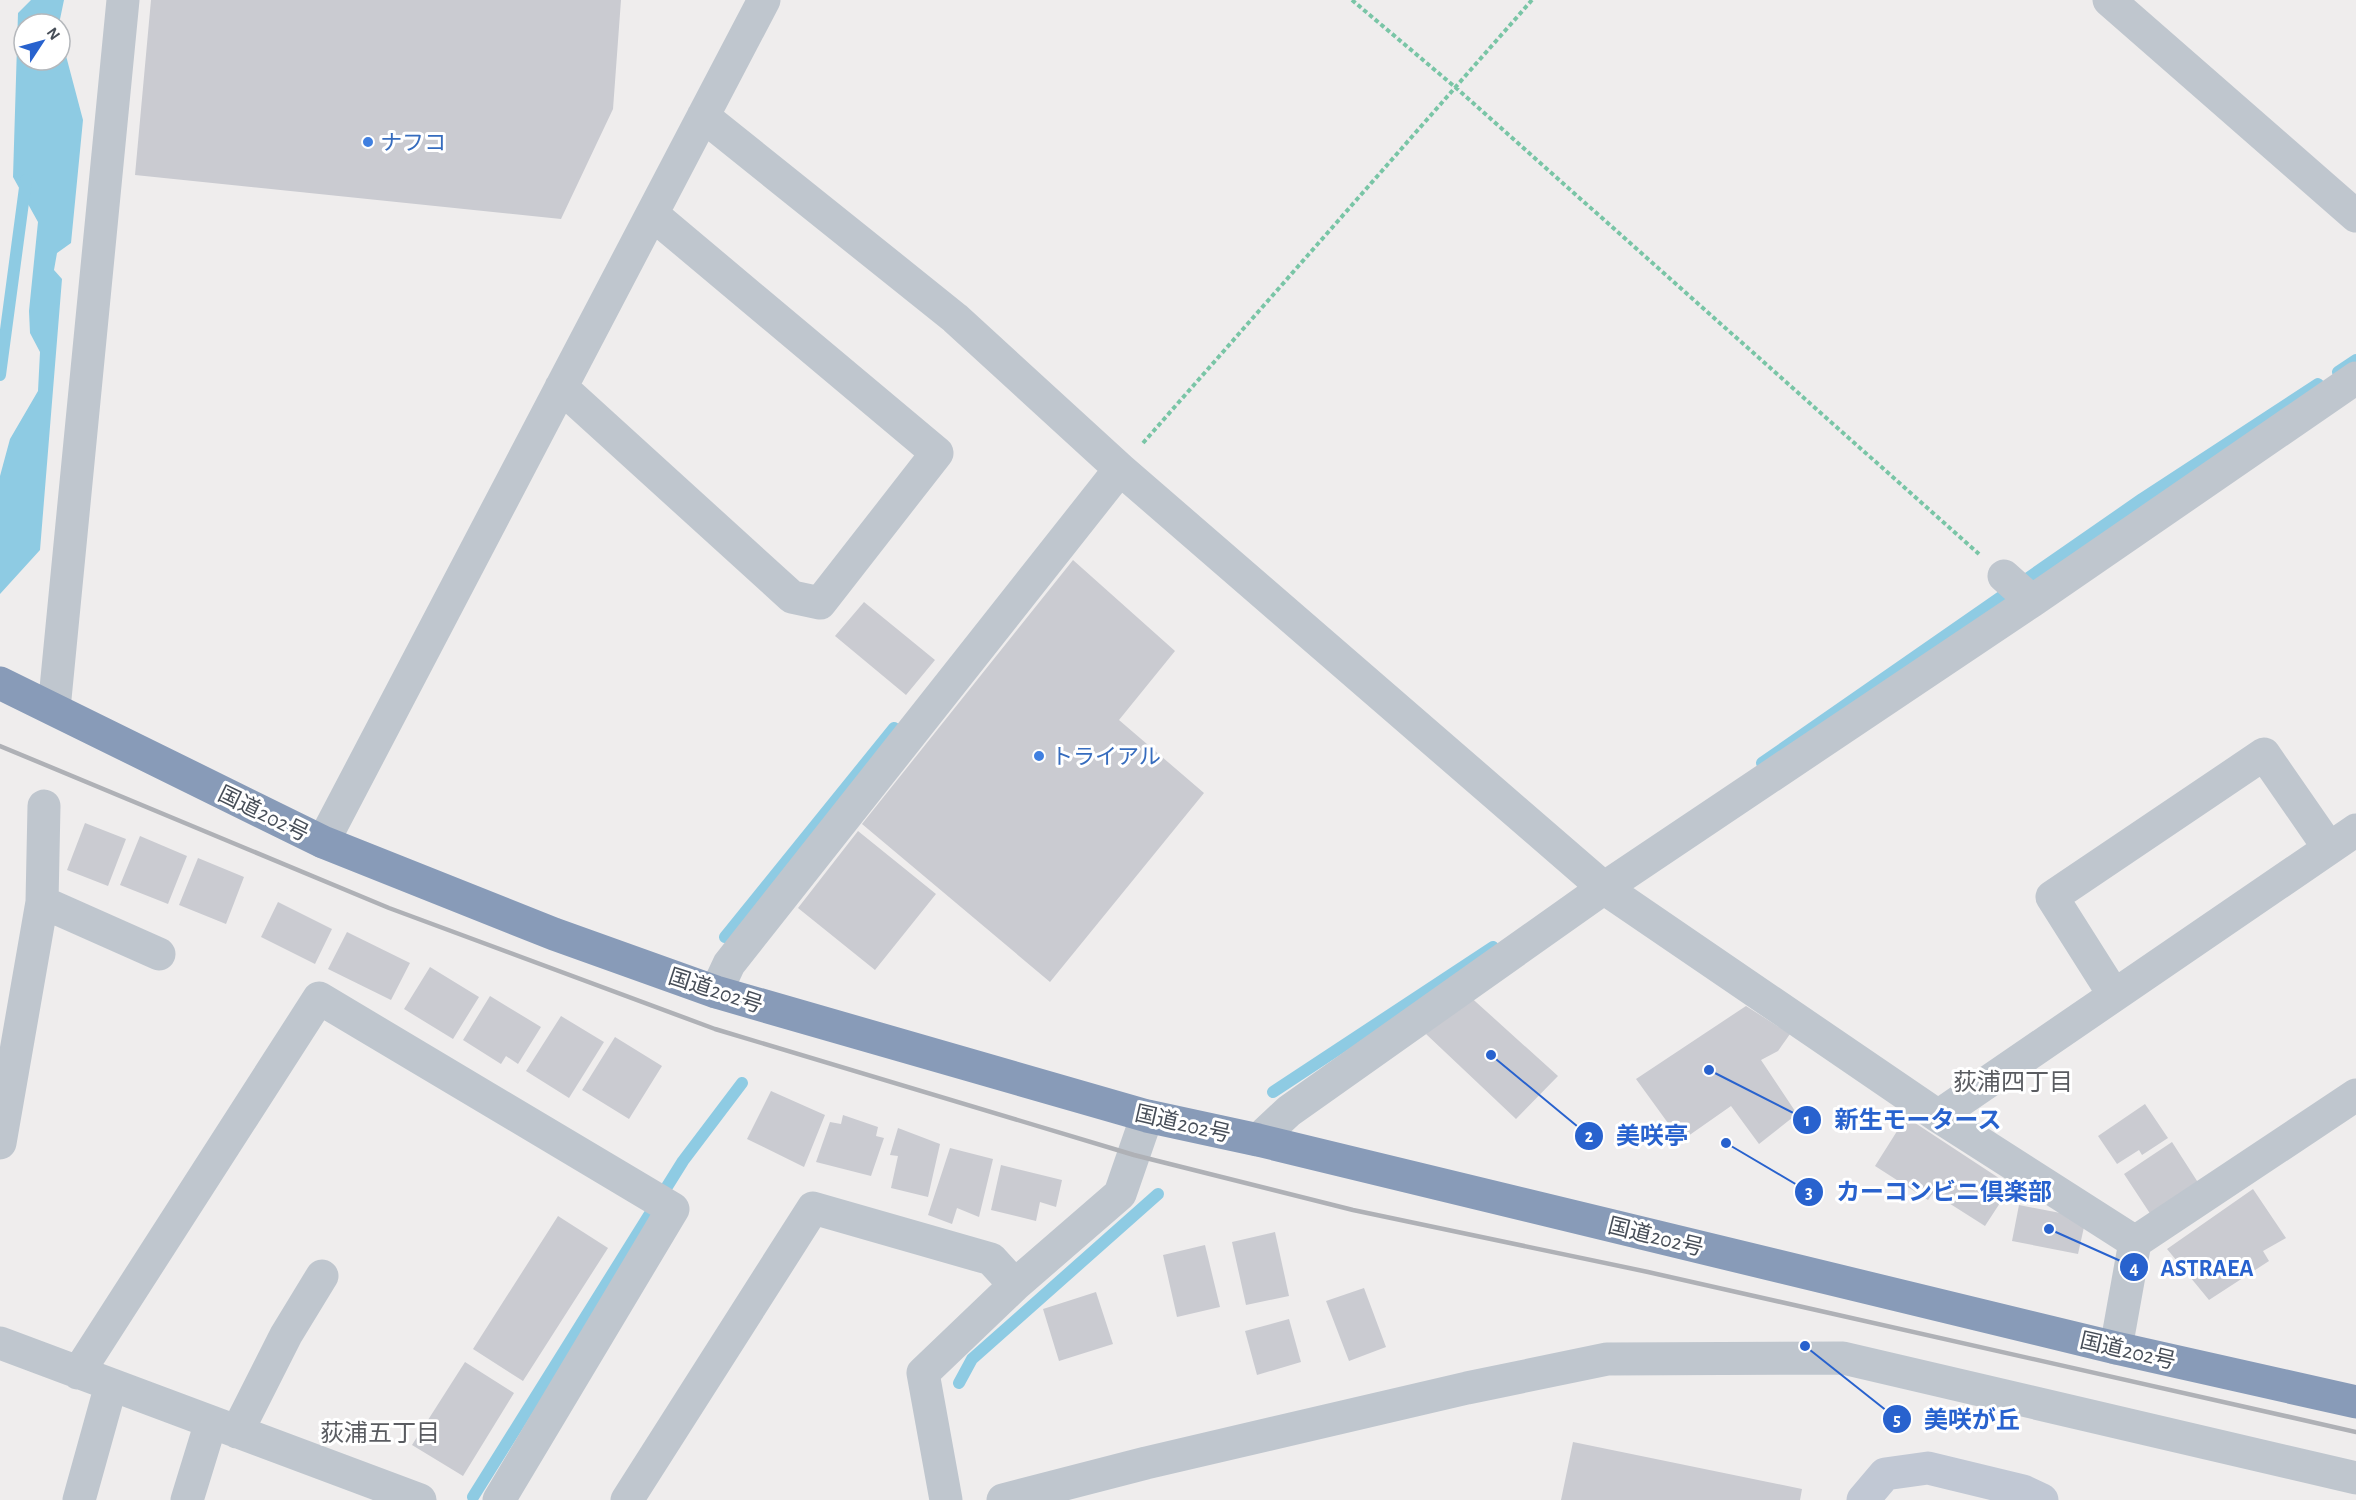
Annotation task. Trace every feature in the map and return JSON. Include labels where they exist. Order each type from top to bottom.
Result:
[{"type":"highway","name":"国道202号","points":[[0,683],[323,842],[554,934],[716,992],[1147,1116],[1258,1140],[2116,1348],[2356,1402]]},
{"type":"street","points":[[54,709],[123,0]]},
{"type":"street","points":[[323,842],[764,0]]},
{"type":"street","points":[[2109,0],[2356,216]]},
{"type":"street","points":[[703,116],[955,318],[1120,469],[1594,879],[1938,1116],[2135,1242]]},
{"type":"street","points":[[561,387],[792,597],[820,603],[936,453],[652,214]]},
{"type":"street","points":[[1258,1140],[1289,1111],[1594,879],[2032,601],[2356,378]]},
{"type":"street","points":[[716,992],[729,964],[1120,469]]},
{"type":"street","points":[[2004,576],[2032,601]]},
{"type":"street","points":[[2114,995],[2052,897],[2264,754],[2329,848]]},
{"type":"street","points":[[0,1143],[42,902],[44,806]]},
{"type":"street","points":[[1938,1116],[2356,830]]},
{"type":"street","points":[[42,902],[159,954]]},
{"type":"street","points":[[78,1373],[319,998],[673,1209],[499,1500]]},
{"type":"street","points":[[2116,1348],[2135,1242],[2356,1095]]},
{"type":"street","points":[[946,1500],[923,1373],[1016,1285],[1120,1194],[1147,1116]]},
{"type":"street","points":[[627,1500],[813,1208],[991,1259],[1016,1285]]},
{"type":"street","points":[[187,1500],[224,1427],[286,1335],[322,1276]]},
{"type":"street","points":[[0,1343],[420,1500]]},
{"type":"street","points":[[1003,1500],[1146,1463],[1467,1388],[1607,1359],[1843,1359],[2356,1478]]},
{"type":"street","points":[[79,1500],[111,1385]]},
{"type":"street","points":[[1863,1500],[1885,1474],[1928,1468],[2023,1491],[2042,1500]]},
{"type":"path","points":[[1352,0],[1455,87],[2004,576]]},
{"type":"path","points":[[1120,469],[1532,0]]},
{"type":"water","points":[[31,0],[64,0],[62,12],[19,12]]},
{"type":"water","points":[[16,72],[70,72],[83,120],[71,243],[57,253],[54,270],[62,279],[40,550],[0,594],[0,476],[10,439],[38,391],[40,352],[30,333],[29,311],[38,222],[13,177]]},
{"type":"building","name":"ナフコ","points":[[151,0],[621,0],[613,109],[561,219],[135,175]]},
{"type":"building","name":"トライアル","points":[[1073,560],[1175,651],[1119,720],[1204,793],[1050,982],[862,824]]},
{"type":"building","points":[[864,602],[935,660],[906,695],[835,636]]},
{"type":"building","points":[[85,823],[126,839],[108,886],[67,870]]},
{"type":"building","points":[[858,831],[936,894],[875,970],[798,908]]},
{"type":"building","points":[[140,836],[187,856],[168,904],[120,885]]},
{"type":"building","points":[[198,858],[244,877],[226,924],[179,905]]},
{"type":"building","points":[[278,902],[332,929],[315,964],[261,937]]},
{"type":"building","points":[[347,932],[410,963],[391,1000],[328,969]]},
{"type":"building","points":[[430,967],[479,997],[453,1039],[404,1009]]},
{"type":"building","points":[[1466,993],[1558,1076],[1516,1119],[1426,1034]]},
{"type":"building","points":[[490,996],[541,1027],[518,1064],[506,1056],[501,1064],[463,1040]]},
{"type":"building","points":[[1746,1006],[1790,1034],[1778,1051],[1761,1060],[1797,1114],[1759,1144],[1731,1106],[1681,1141],[1636,1079]]},
{"type":"building","points":[[561,1016],[604,1042],[569,1098],[526,1071]]},
{"type":"building","points":[[615,1037],[662,1066],[629,1119],[582,1090]]},
{"type":"building","points":[[771,1091],[825,1115],[804,1167],[747,1139]]},
{"type":"building","points":[[2145,1104],[2168,1138],[2142,1155],[2139,1150],[2117,1164],[2098,1136]]},
{"type":"building","points":[[843,1115],[878,1127],[876,1136],[884,1138],[871,1176],[816,1162],[830,1122],[841,1124]]},
{"type":"building","points":[[1906,1117],[2011,1186],[1985,1226],[1933,1193],[1928,1200],[1875,1166]]},
{"type":"building","points":[[898,1128],[940,1144],[928,1197],[891,1188],[898,1156],[890,1155]]},
{"type":"building","points":[[2172,1142],[2199,1184],[2151,1215],[2124,1174]]},
{"type":"building","points":[[950,1148],[993,1159],[979,1217],[957,1208],[952,1224],[928,1215]]},
{"type":"building","points":[[1001,1165],[1062,1180],[1056,1207],[1040,1202],[1036,1221],[991,1210]]},
{"type":"building","points":[[2253,1189],[2286,1238],[2263,1251],[2269,1261],[2209,1300],[2167,1249]]},
{"type":"building","points":[[2019,1205],[2086,1218],[2078,1254],[2012,1241]]},
{"type":"building","points":[[558,1216],[608,1248],[523,1381],[473,1349]]},
{"type":"building","points":[[1275,1232],[1289,1296],[1246,1305],[1232,1242]]},
{"type":"building","points":[[1205,1245],[1220,1307],[1177,1317],[1163,1255]]},
{"type":"building","points":[[1364,1288],[1386,1347],[1349,1361],[1326,1301]]},
{"type":"building","points":[[1096,1292],[1113,1344],[1059,1361],[1043,1309]]},
{"type":"building","points":[[1289,1319],[1301,1362],[1257,1375],[1245,1331]]},
{"type":"building","points":[[465,1362],[514,1393],[463,1476],[412,1445]]},
{"type":"building","points":[[1573,1442],[1802,1489],[1800,1500],[1561,1500]]},
{"type":"waterway","points":[[0,375],[26,180]]},
{"type":"waterway","points":[[2338,372],[2356,360]]},
{"type":"waterway","points":[[1762,763],[2142,499],[2318,384]]},
{"type":"waterway","points":[[725,937],[894,728]]},
{"type":"waterway","points":[[1273,1092],[1493,947]]},
{"type":"waterway","points":[[473,1497],[683,1161],[742,1083]]},
{"type":"waterway","points":[[959,1383],[972,1359],[1158,1194]]},
{"type":"railway","points":[[0,746],[389,908],[715,1029],[1134,1155],[1353,1210],[1648,1272],[2356,1432]]},
{"type":"place","name":"ナフコ","points":[[368,142]]},
{"type":"place","name":"トライアル","points":[[1039,756]]},
{"type":"place","name":"美咲亭","points":[[1491,1055]]},
{"type":"place","name":"新生モータース","points":[[1709,1070]]},
{"type":"place","name":"カーコンビニ倶楽部","points":[[1726,1143]]},
{"type":"place","name":"ASTRAEA","points":[[2049,1229]]},
{"type":"place","name":"美咲が丘","points":[[1805,1346]]},
{"type":"district","name":"荻浦四丁目","points":[[2013,1082]]},
{"type":"district","name":"荻浦五丁目","points":[[380,1433]]}]
